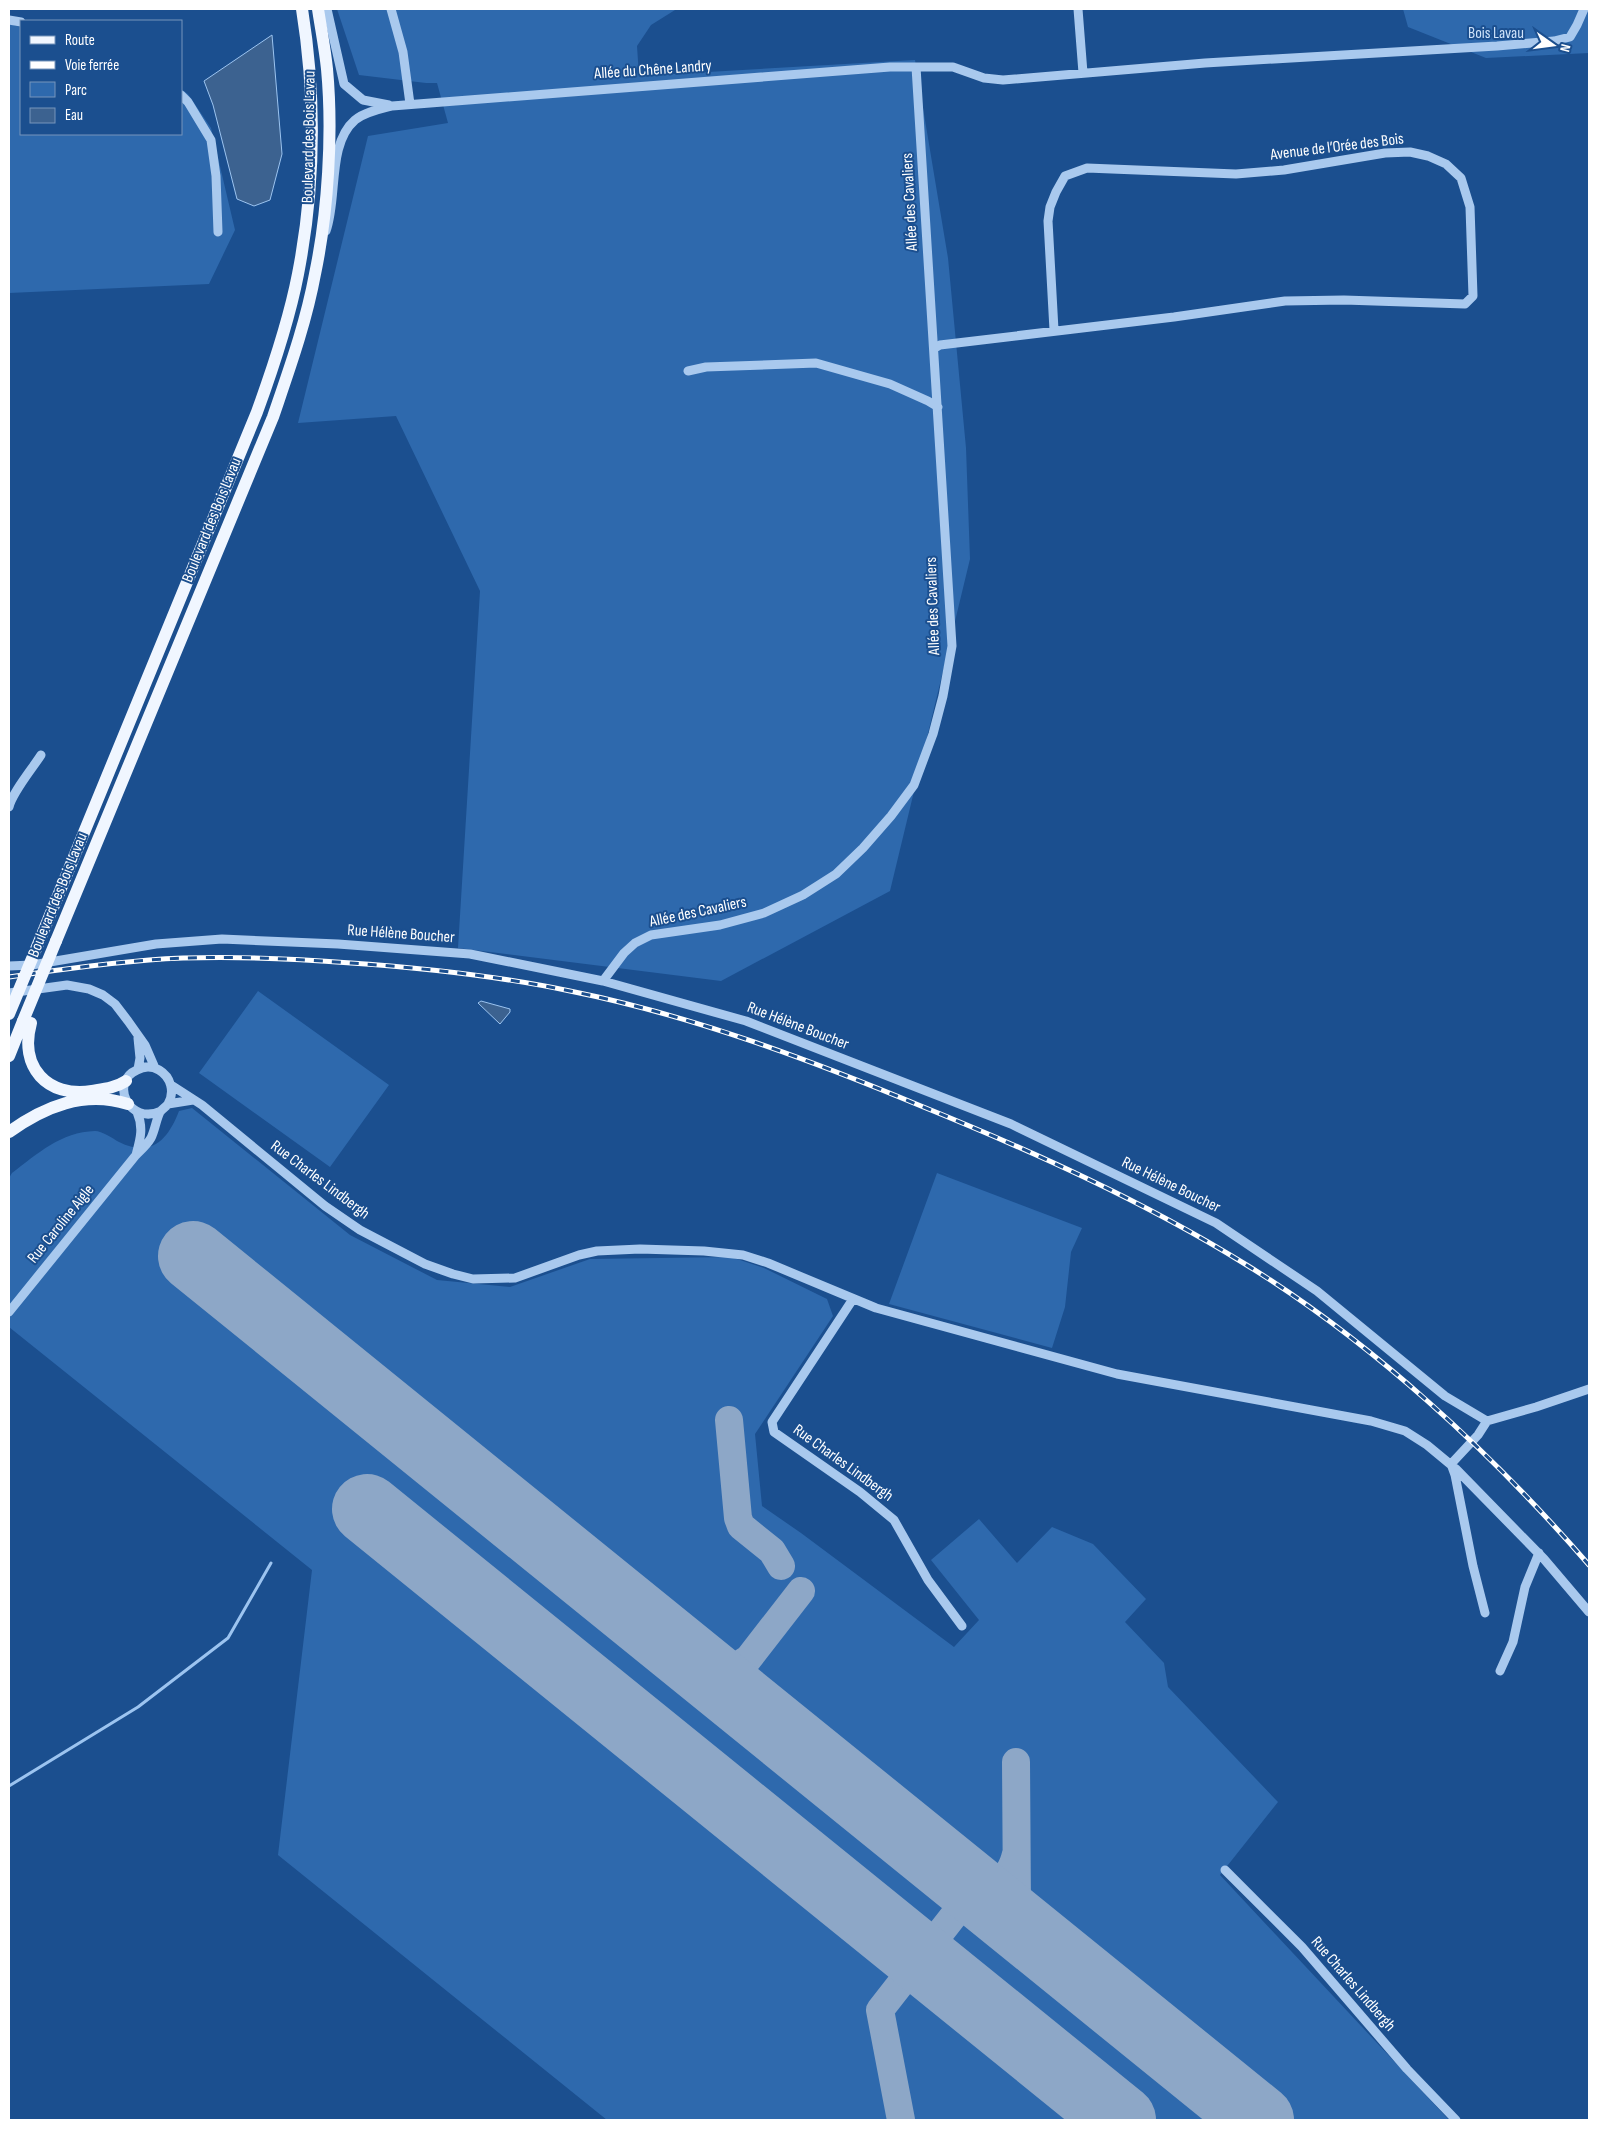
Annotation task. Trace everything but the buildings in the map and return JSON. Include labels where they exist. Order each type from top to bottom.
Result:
[{"type":"main road","name":"Boulevard des Bois Lavau","points":[[9,1014],[257,412],[280,345],[298,274],[312,151],[310,74],[302,9]]},
{"type":"main road","name":"Boulevard des Bois Lavau","points":[[27,1022],[56,941],[273,417],[296,348],[321,245],[327,178],[327,70],[318,9]]},
{"type":"main road","points":[[9,1056],[27,1022]]},
{"type":"main road","points":[[27,1022],[27,1045],[31,1060],[37,1073],[57,1089],[76,1092],[110,1088],[126,1081]]},
{"type":"main road","points":[[9,1132],[26,1120],[57,1104],[101,1099],[132,1108]]},
{"type":"street","name":"Allée du Chêne Landry","points":[[327,9],[344,84],[363,100],[392,106]]},
{"type":"street","points":[[391,9],[403,52],[410,104]]},
{"type":"street","points":[[1078,9],[1083,73]]},
{"type":"street","name":"Allée du Chêne Landry","points":[[321,245],[330,219],[338,152],[347,130],[356,119],[392,106],[646,85],[916,67],[953,67],[984,78],[1003,80],[1205,63],[1554,41],[1570,37],[1584,9]]},
{"type":"street","name":"Allée des Cavaliers","points":[[603,982],[624,953],[635,943],[651,935],[720,925],[764,912],[803,895],[836,874],[863,848],[891,816],[914,785],[932,734],[943,696],[952,646],[916,67]]},
{"type":"street","points":[[182,96],[188,102],[211,140],[216,176],[218,232]]},
{"type":"street","name":"Avenue de l’Orée des Bois","points":[[934,348],[940,345],[1285,301],[1344,300],[1465,304],[1474,296],[1470,207],[1462,178],[1446,164],[1428,156],[1410,152],[1385,153],[1284,170],[1236,174],[1087,168],[1065,176],[1056,192],[1048,221],[1054,330]]},
{"type":"street","points":[[688,371],[706,367],[816,363],[848,370],[890,384],[938,407]]},
{"type":"street","points":[[10,799],[17,792],[41,755]]},
{"type":"street","name":"Rue Hélène Boucher","points":[[9,966],[32,965],[156,944],[222,939],[338,944],[470,954],[603,982],[746,1021],[1011,1124],[1216,1223],[1317,1291],[1445,1396],[1487,1421]]},
{"type":"street","points":[[9,993],[67,986],[89,989],[110,999],[146,1046],[155,1068]]},
{"type":"street","points":[[137,1036],[140,1048],[138,1069]]},
{"type":"street","points":[[168,1104],[171,1085],[166,1076],[155,1068],[146,1067],[138,1069],[129,1076],[126,1081],[124,1097],[132,1108],[149,1115],[160,1111],[168,1104],[193,1100]]},
{"type":"street","name":"Rue Charles Lindbergh","points":[[171,1085],[202,1105],[325,1206],[360,1230],[425,1264],[473,1280],[496,1280],[529,1274],[572,1257],[597,1251],[640,1249],[722,1252],[744,1255],[768,1263],[876,1308],[1116,1374],[1370,1421],[1405,1431],[1451,1464],[1539,1553],[1589,1612]]},
{"type":"street","name":"Rue Caroline Aigle","points":[[132,1108],[141,1124],[142,1136],[136,1155]]},
{"type":"street","name":"Rue Caroline Aigle","points":[[9,1312],[136,1155],[148,1143],[160,1111]]},
{"type":"street","name":"Rue Charles Lindbergh","points":[[853,1300],[772,1422],[774,1432],[860,1492],[894,1520],[928,1580],[962,1626]]},
{"type":"street","points":[[1485,1613],[1451,1464],[1478,1435],[1487,1421],[1589,1389]]},
{"type":"street","points":[[1500,1670],[1513,1642],[1526,1587],[1539,1553]]},
{"type":"street","name":"Rue Charles Lindbergh","points":[[1225,1870],[1302,1947],[1407,2069],[1456,2120]]},
{"type":"green space","points":[[337,9],[700,9],[675,10],[651,25],[637,46],[639,76],[915,60],[948,258],[966,448],[970,559],[890,891],[721,981],[458,948],[480,591],[396,416],[298,423],[368,136],[448,123],[437,83],[359,75]]},
{"type":"green space","name":"Bois Lavau","points":[[1403,9],[1589,9],[1589,53],[1486,58],[1408,27]]},
{"type":"green space","points":[[9,24],[20,27],[20,135],[182,135],[182,90],[188,94],[211,128],[235,230],[209,284],[9,293]]},
{"type":"green space","points":[[258,991],[389,1085],[330,1167],[199,1073]]},
{"type":"green space","points":[[192,1108],[350,1235],[437,1280],[510,1287],[590,1259],[731,1257],[764,1268],[827,1299],[833,1316],[755,1434],[762,1506],[954,1647],[979,1620],[931,1560],[979,1519],[1017,1563],[1052,1527],[1093,1544],[1146,1599],[1125,1622],[1164,1663],[1168,1687],[1278,1802],[1220,1875],[1449,2120],[607,2120],[278,1855],[312,1570],[9,1327],[9,1178],[12,1173],[50,1145],[71,1135],[83,1132],[98,1131],[130,1146],[149,1147],[164,1138],[179,1111]]},
{"type":"green space","points":[[937,1173],[1082,1228],[1071,1252],[1065,1307],[1052,1348],[889,1304]]},
{"type":"water","points":[[272,35],[282,154],[270,200],[254,206],[237,199],[213,105],[204,81]]},
{"type":"water","points":[[481,1001],[510,1009],[510,1012],[500,1024],[478,1003]]},
{"type":"waterway","points":[[9,1786],[138,1707],[228,1638],[271,1563]]},
{"type":"taxiway","points":[[729,1420],[738,1518],[741,1526],[772,1551],[781,1566]]},
{"type":"taxiway","points":[[750,1706],[741,1688],[742,1667],[801,1591]]},
{"type":"taxiway","points":[[697,1664],[710,1669],[722,1670],[734,1667],[746,1660]]},
{"type":"taxiway","points":[[1016,1762],[1017,1906],[1025,1925],[1044,1946]]},
{"type":"taxiway","points":[[953,1872],[973,1881],[992,1883],[999,1881],[1006,1875],[1012,1866],[1016,1854]]},
{"type":"taxiway","points":[[901,2120],[880,2010],[962,1905],[965,1895],[959,1877]]},
{"type":"runway","points":[[193,1256],[1259,2120]]},
{"type":"runway","points":[[367,1509],[1121,2120]]},
{"type":"railway","points":[[9,977],[114,963],[199,958],[301,960],[433,970],[516,981],[615,1001],[660,1012],[792,1055],[921,1106],[1045,1159],[1127,1198],[1245,1264],[1339,1328],[1428,1402],[1512,1482],[1589,1565]]}]
